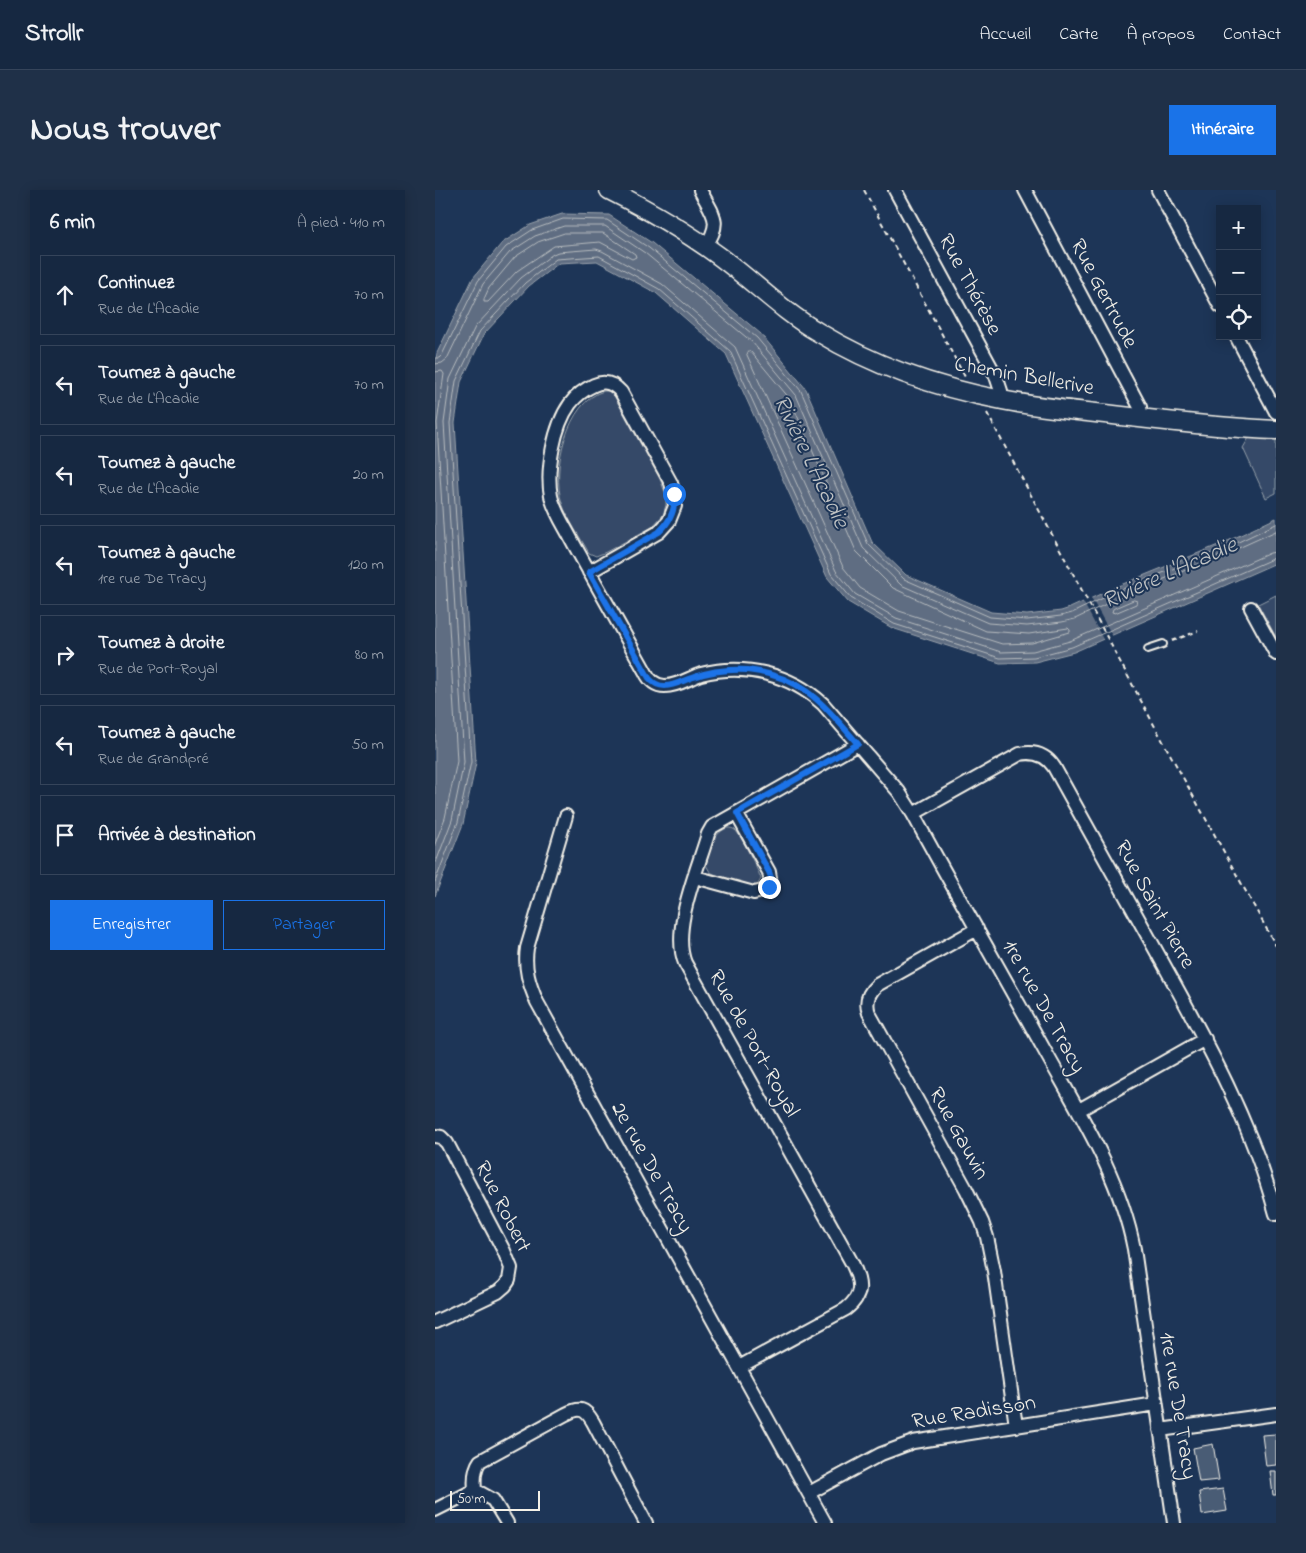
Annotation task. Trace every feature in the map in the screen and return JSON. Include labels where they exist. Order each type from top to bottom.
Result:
[{"type":"street","name":"Chemin Bellerive","points":[[609,190],[671,224],[705,247],[792,315],[817,332],[882,364],[926,381],[966,393],[1002,400],[1142,418],[1236,428],[1276,430]]},
{"type":"street","points":[[700,190],[714,216],[715,224],[713,235],[705,247]]},
{"type":"street","name":"Rue Thérèse","points":[[895,190],[996,376],[1002,400]]},
{"type":"street","name":"Rue Gertrude","points":[[1025,190],[1140,407],[1142,418]]},
{"type":"street","points":[[1158,190],[1216,299]]},
{"type":"street","points":[[1238,340],[1276,412]]},
{"type":"street","points":[[604,382],[615,386],[621,392],[671,483],[675,502],[674,510],[669,520],[659,532],[589,572],[554,507],[550,472],[557,433],[568,408],[582,392],[604,382]]},
{"type":"street","name":"1re rue De Tracy","points":[[589,572],[652,682],[659,686],[673,685],[701,675],[724,670],[748,671],[779,677],[797,685],[816,698],[858,744],[899,792],[913,814],[1079,1110],[1109,1169],[1127,1218],[1134,1249],[1175,1523]]},
{"type":"street","points":[[1251,608],[1276,654]]},
{"type":"street","name":"Rue de Port-Royal","points":[[739,1367],[846,1309],[855,1300],[859,1293],[860,1285],[852,1263],[683,957],[680,945],[680,932],[709,830],[858,744]]},
{"type":"street","name":"Rue Saint Pierre","points":[[913,814],[1020,754],[1033,753],[1045,757],[1054,767],[1205,1039],[1251,1137],[1276,1214]]},
{"type":"street","points":[[695,877],[749,892],[759,892],[769,887],[772,880],[769,872],[737,813]]},
{"type":"street","name":"2e rue De Tracy","points":[[566,816],[527,948],[525,963],[530,984],[537,1002],[825,1523]]},
{"type":"street","name":"Rue Gauvin","points":[[977,929],[877,985],[869,993],[867,1006],[869,1013],[982,1222],[994,1271],[1016,1426]]},
{"type":"street","points":[[1079,1110],[1205,1039]]},
{"type":"street","name":"Rue Robert","points":[[435,1136],[441,1138],[447,1144],[504,1251],[511,1268],[509,1280],[498,1292],[435,1322]]},
{"type":"street","name":"Rue Radisson","points":[[809,1493],[873,1458],[905,1444],[1156,1404]]},
{"type":"street","points":[[475,1490],[475,1472],[480,1461],[566,1414],[576,1410],[583,1410],[589,1414],[646,1523]]},
{"type":"street","points":[[1161,1430],[1276,1414]]},
{"type":"street","points":[[435,1510],[475,1490]]},
{"type":"street","points":[[475,1490],[493,1500],[507,1523]]},
{"type":"lane","points":[[1149,649],[1163,644]]},
{"type":"path","points":[[864,190],[969,384]]},
{"type":"path","points":[[986,410],[1075,579],[1276,946]]},
{"type":"path","points":[[1163,644],[1198,631]]},
{"type":"shaded area","points":[[604,391],[609,391],[613,394],[660,479],[666,495],[666,505],[663,515],[652,527],[596,556],[589,553],[562,503],[559,489],[559,473],[565,438],[572,422],[580,408],[591,397]]},
{"type":"shaded area","points":[[1250,436],[1276,437],[1276,493],[1266,498],[1243,448]]},
{"type":"shaded area","points":[[1276,595],[1276,637],[1258,604]]},
{"type":"shaded area","points":[[727,828],[735,830],[757,869],[761,879],[757,886],[714,874],[710,872],[706,865],[715,839],[718,834]]},
{"type":"water","name":"Rivière L'Acadie","points":[[562,214],[609,215],[652,243],[761,334],[806,389],[872,542],[906,575],[991,612],[1027,615],[1061,611],[1228,541],[1276,518],[1276,563],[1074,652],[1035,662],[1000,663],[892,628],[848,602],[827,577],[726,354],[656,293],[597,261],[559,263],[529,286],[484,334],[461,382],[455,423],[476,763],[463,824],[435,896],[435,365],[437,353],[473,278],[502,243],[530,225]]},
{"type":"pier","points":[[1090,596],[1113,637],[1104,641],[1082,600]]},
{"type":"building","points":[[1276,1434],[1276,1465],[1266,1466],[1262,1435]]},
{"type":"building","points":[[1213,1444],[1219,1480],[1199,1482],[1193,1448]]},
{"type":"building","points":[[1270,1471],[1276,1471],[1276,1495],[1273,1495]]},
{"type":"building","points":[[1223,1489],[1227,1511],[1202,1515],[1199,1492]]},
{"type":"route","points":[[674,494],[673,513],[667,524],[659,532],[589,572],[649,678],[659,686],[667,686],[724,670],[771,674],[810,693],[823,704],[858,744],[737,813],[771,876],[772,880],[769,887]]}]
